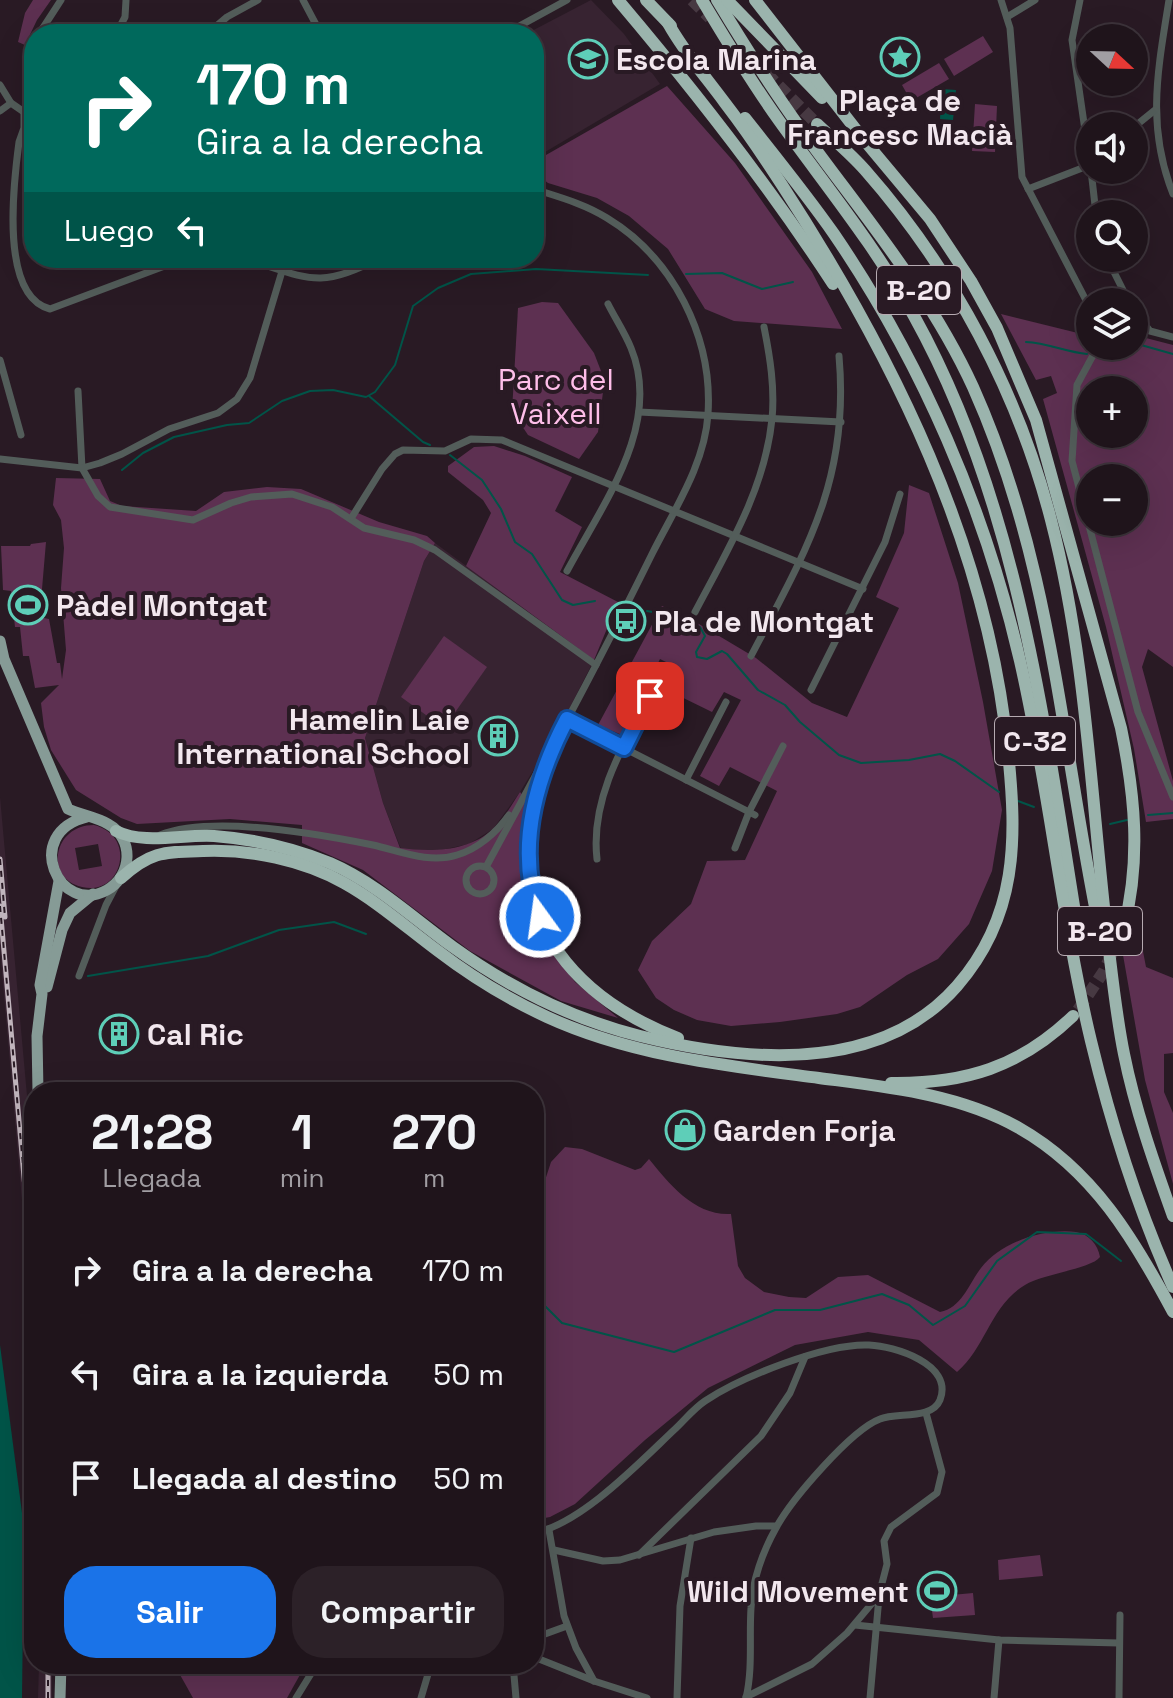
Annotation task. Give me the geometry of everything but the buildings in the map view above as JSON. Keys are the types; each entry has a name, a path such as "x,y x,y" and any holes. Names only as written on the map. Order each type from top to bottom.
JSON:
{"highway":[{"path":"618,0 786,212 890,374"},
{"name":"C-32","path":"646,0 668,23 835,235 905,350 961,471 989,548 1020,661 1091,1042 1121,1148 1173,1287"},
{"name":"B-20","path":"702,0 778,119 887,270 931,347 973,444 1005,542 1028,641 1105,1091"},
{"name":"B-20","path":"717,0 750,56 802,131 895,253 924,297 973,387 1006,466 1047,618 1092,890 1116,1010"},
{"path":"727,0 864,140"},
{"path":"755,0 930,219 971,281 1015,366 1046,454 1129,767 1136,859 1132,896 1124,927"},
{"path":"116,831 136,837 231,837 285,848 318,859 370,885 480,966 537,999 614,1029 703,1048 780,1055 823,1053 874,1043 905,1029 951,992 970,971 992,933 1003,903 1013,855 1013,809 1006,728 997,665 980,596 953,512 890,374 855,308 781,184 725,103 685,53 668,23"},
{"name":"C-32","path":"817,124 865,169 925,246 977,329 1033,460 1056,543 1078,665 1116,1010 1135,1102 1173,1216"},
{"path":"1046,454 1056,543"},
{"path":"550,751 536,798 528,845 531,886 545,929 574,973 598,996 638,1021 703,1048"},
{"path":"121,878 143,859 172,851 241,853 299,865 326,874 373,901 437,951 493,989 578,1029 616,1042 684,1058 856,1083 932,1096 973,1107 1038,1140 1076,1169 1107,1203 1135,1243 1173,1312"},
{"path":"856,1083 942,1082 991,1070 1028,1052 1073,1016"}],"main road":[{"path":"0,641 4,659 68,809 108,824 116,831 128,854 121,878 107,891 93,894 75,892 59,881 52,868 51,853 55,839 64,827 87,817"},
{"path":"56,784 64,827"},
{"path":"38,1082 40,985 59,881"},
{"path":"42,994 47,987 62,930 70,913 93,894"},
{"path":"60,1698 61,1674"}],"street":[{"path":"45,24 61,0"},
{"path":"121,24 126,0"},
{"path":"219,24 258,0"},
{"path":"523,24 567,0"},
{"path":"1001,0 1012,43 1020,171 1080,288"},
{"path":"1007,17 1035,0"},
{"path":"1080,0 1072,40 1082,112"},
{"path":"1169,0 1159,53 1155,110 1163,164 1173,194"},
{"path":"305,2 316,24"},
{"path":"0,85 11,103 24,108"},
{"path":"0,111 11,103"},
{"path":"1148,116 1155,110"},
{"path":"24,128 19,142 5,237 13,276 25,298 36,306 50,309 159,268"},
{"path":"1028,189 1076,172"},
{"path":"157,836 181,829 251,827 360,843 410,856 456,856 478,845 500,827 550,751 692,476 708,415 701,344 686,304 661,266 632,236 607,218 544,192"},
{"path":"276,268 304,277 324,279 349,274 360,268"},
{"path":"0,459 82,468 122,454 169,429 218,413 237,399 250,378 283,270"},
{"path":"567,571 613,486 631,446 639,412 640,387 632,349 608,304"},
{"path":"695,612 752,498 765,457 772,418 772,379 764,327"},
{"path":"1148,328 1173,337"},
{"path":"751,656 800,563 829,489 841,422 839,356"},
{"path":"0,360 21,435"},
{"path":"1090,360 1077,385 1072,461 1138,712 1173,797"},
{"path":"78,391 82,468 101,500 117,509 193,520 251,497 292,494 332,507 352,517 364,528 414,540 435,550 596,665"},
{"path":"639,412 841,422"},
{"path":"352,517 395,454 410,449 445,451 471,439 508,441 863,589"},
{"path":"811,690 885,542 900,494"},
{"path":"597,859 597,819 603,794 663,670"},
{"path":"686,780 726,702"},
{"path":"567,719 752,814"},
{"path":"735,848 783,746"},
{"path":"486,867 526,790"},
{"path":"476,867 486,867 494,876 494,885 484,894 476,894 467,884 467,876 476,867"},
{"path":"79,976 106,905 121,878"},
{"path":"106,905 107,891"},
{"path":"544,1531 559,1525 625,1476 704,1402 749,1379 816,1353 863,1345 890,1348 918,1358 936,1374 940,1384 942,1397 937,1407 926,1413 878,1419 858,1433 813,1478 776,1526 753,1584 751,1677 746,1698"},
{"path":"639,1555 761,1436 790,1393 805,1357"},
{"path":"870,1698 879,1595 887,1564 884,1541 891,1527 937,1493 942,1472 926,1413"},
{"path":"554,1550 603,1561 620,1560 691,1538 756,1526 776,1526"},
{"path":"549,1530 567,1626 594,1681"},
{"path":"677,1698 680,1606 691,1538"},
{"path":"746,1698 812,1664 855,1625 879,1595"},
{"path":"1119,1698 1120,1615"},
{"path":"855,1625 999,1640 1119,1643"},
{"path":"544,1634 567,1626"},
{"path":"994,1698 999,1640"},
{"path":"544,1661 619,1694 647,1698"},
{"path":"299,1696 311,1674"},
{"path":"421,1698 428,1674"},
{"path":"514,1674 516,1698"}],"shaded area":[{"name":"Escola Marina","path":"591,0 624,34 660,84 544,153 544,25"},
{"path":"942,89 956,90 953,120 940,119"},
{"path":"435,543 594,660 560,727 493,829 469,844 432,852 401,849 383,803 365,738 424,561"},
{"path":"0,797 26,1082 24,1224 0,949"},
{"path":"0,1345 24,1528 22,1698 0,1698"},
{"path":"39,1674 52,1674 52,1698 38,1698"}],"green space":[{"path":"33,0 51,0 35,24 24,24 24,45 18,42 25,13"},
{"path":"983,36 993,52 954,76 944,59"},
{"path":"939,63 949,79 911,101 902,85"},
{"path":"667,86 735,163 812,272 842,329 734,321 705,309 668,249 629,216 597,198 548,183 544,180 544,156"},
{"path":"975,104 997,106 995,152 972,151"},
{"name":"Parc del Vaixell","path":"542,302 558,303 594,353 601,371 603,392 598,432 579,459 528,435 512,411 518,308"},
{"path":"1001,314 1076,333 1076,360 1148,360 1148,339 1173,345 1173,667 1148,649 1142,667 1173,781 1173,819 1146,822 1134,749 1081,536 1148,536 1148,464 1076,464 1076,518 1043,399 1057,393 1051,376 1036,380"},
{"path":"494,446 572,477 555,511 582,527 560,572 618,602 594,660 466,566 491,513 483,500 448,472 448,466 474,447"},
{"path":"56,478 100,479 110,501 122,506 196,511 224,492 267,487 301,489 379,522 427,536 435,543 424,561 365,738 383,803 400,848 449,849 483,837 497,825 520,792 528,802 523,867 538,932 575,982 618,1018 561,1001 470,951 363,870 302,843 302,825 230,819 137,824 121,818 76,790 51,750 44,727 41,703 59,685 35,688 29,656 23,656 20,627 15,627 11,591 3,590 1,546 30,546 46,542 42,589 44,618 49,619 62,679 66,650 61,588 64,548 61,520 53,505"},
{"path":"909,485 929,493 958,583 1002,810 992,871 969,924 938,959 907,975 860,1007 837,1014 731,1026 697,1020 656,998 638,970 652,941 691,904 707,861 745,860 777,791 730,767 719,786 700,776 741,700 724,692 712,712 665,689 676,667 660,659 622,735 598,725 662,606 756,658 812,703 847,717 899,608 876,597 904,533"},
{"path":"444,636 487,667 444,728 401,697"},
{"path":"94,825 108,831 120,852 120,864 115,875 96,888 70,882 62,874 58,863 62,842 69,833","holes":["98,844 102,866 79,870 75,848"]},
{"path":"1133,934 1140,936 1146,967 1173,978 1173,1053 1164,1054 1164,1092 1173,1113 1173,1184 1145,1080 1123,955"},
{"path":"565,1147 582,1149 635,1170 649,1159 684,1197 706,1210 731,1214 738,1266 745,1278 764,1292 789,1297 806,1298 838,1277 868,1275 940,1312 954,1306 990,1259 1024,1239 1050,1232 1076,1232 1092,1241 1100,1257 1087,1265 1033,1281 1014,1293 957,1372 919,1340 868,1332 795,1345 708,1388 575,1504 544,1518 544,1183 551,1162"},
{"path":"1040,1555 1043,1576 999,1580 998,1560"},
{"path":"973,1593 975,1615 933,1618 930,1597"},
{"path":"180,1674 300,1674 287,1698 193,1698"}],"waterway":[{"path":"122,470 143,453 174,437 249,423 282,401 310,391 333,390 366,397 375,392 395,365 413,306 438,288 471,274 536,269 648,275"},
{"path":"686,274 722,273 762,289 793,282"},
{"path":"1026,342 1076,352"},
{"path":"1148,347 1173,354"},
{"path":"369,396 430,445"},
{"path":"450,455 482,480 501,509 515,542 532,554 562,600 573,605 595,601"},
{"path":"647,611 669,615 674,630 689,624 700,627 705,636 696,652 697,657 707,659 722,651 727,654 758,690 785,705 839,755 861,763 909,760 940,754 999,792"},
{"path":"1018,801 1034,807"},
{"path":"1148,815 1173,813"},
{"path":"1110,824 1127,820"},
{"path":"88,976 208,956 279,930 334,922 366,934"},
{"path":"544,1305 562,1323 674,1352 775,1310 820,1310 882,1294 909,1305 933,1325 965,1306 997,1261 1037,1232 1086,1234 1121,1261"}],"tunnel":[{"path":"692,0 710,18"},
{"path":"766,73 817,124"},
{"path":"1078,1010 1104,971 1124,927"}],"railway":[{"path":"0,859 5,917"},
{"path":"0,906 24,1177"},
{"path":"48,1674 48,1698"}],"place":[{"name":"Plaça de Francesc Macià","path":"900,57"},
{"name":"Escola Marina","path":"588,59"},
{"name":"Pàdel Montgat","path":"28,605"},
{"name":"Pla de Montgat","path":"626,621"},
{"name":"Hamelin Laie International School","path":"498,736"},
{"name":"Cal Ric","path":"119,1034"},
{"name":"Garden Forja","path":"685,1130"},
{"name":"Wild Movement","path":"937,1591"}],"route":[{"path":"540,917 531,886 528,833 550,751 567,719 624,748 650,696"}]}
